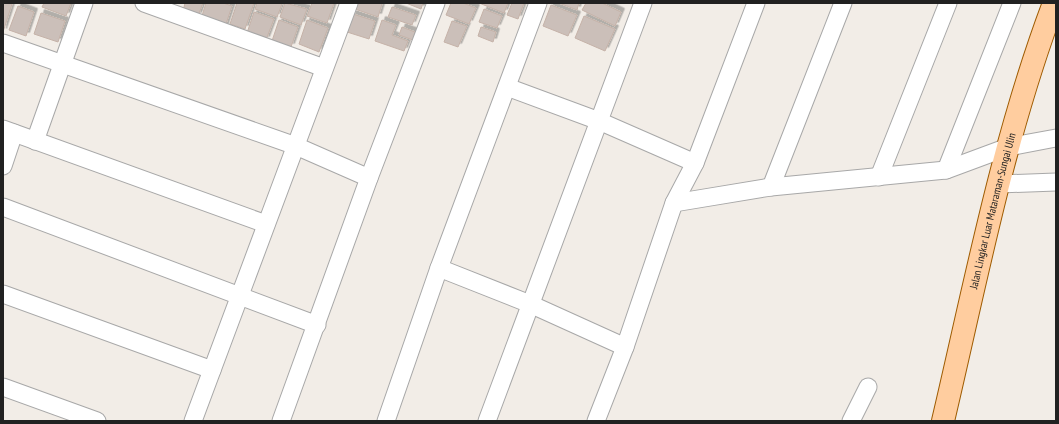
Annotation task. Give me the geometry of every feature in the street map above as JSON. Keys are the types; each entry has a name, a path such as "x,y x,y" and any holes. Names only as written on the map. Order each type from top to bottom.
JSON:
{"main road":[{"name":"Jalan Lingkar Luar Mataraman-Sungai Ulin","path":"943,421 1008,147 1042,36 1054,3"}],"street":[{"path":"35,141 84,3"},
{"path":"144,3 324,68"},
{"path":"193,421 349,3"},
{"path":"281,421 369,178 436,3"},
{"path":"386,421 439,268 538,3"},
{"path":"486,421 643,3"},
{"path":"596,421 625,347 674,203 695,163 756,3"},
{"path":"771,187 843,3"},
{"path":"878,178 948,3"},
{"path":"946,170 1012,3"},
{"path":"3,42 296,146 369,178"},
{"path":"507,87 599,121 695,163"},
{"path":"3,166 9,131 266,224"},
{"path":"674,203 771,187 878,178 946,170 1008,147 1056,138"},
{"path":"999,184 1056,182"},
{"path":"3,207 317,325"},
{"path":"439,268 530,304 625,347"},
{"path":"3,294 212,370"},
{"path":"3,387 97,421"},
{"path":"851,421 868,387"}],"building":[{"path":"3,3 12,4 3,32"},
{"path":"44,3 71,3 66,16 42,7"},
{"path":"185,3 203,3 198,16 183,11"},
{"path":"206,3 223,3 232,6 225,27 201,19"},
{"path":"237,3 254,3 245,29 230,24"},
{"path":"257,3 282,4 277,17 255,9"},
{"path":"285,3 307,9 301,25 280,17"},
{"path":"312,3 334,3 327,23 307,16"},
{"path":"357,3 382,4 378,17 355,9"},
{"path":"406,3 423,3 421,9"},
{"path":"451,3 463,3 476,8 469,24 446,15"},
{"path":"479,3 508,3 504,13"},
{"path":"512,3 524,3 518,19 507,15"},
{"path":"559,3 579,3 577,10"},
{"path":"586,3 602,3 621,12 615,26 582,10"},
{"path":"551,5 577,15 568,36 543,26"},
{"path":"18,6 34,12 26,36 9,30"},
{"path":"392,7 416,15 412,25 388,17"},
{"path":"484,9 502,16 497,28 479,22"},
{"path":"254,12 274,19 266,40 247,33"},
{"path":"41,13 65,21 58,42 34,34"},
{"path":"353,14 375,21 369,39 347,32"},
{"path":"584,16 615,29 605,51 575,38"},
{"path":"279,20 298,27 291,47 272,41"},
{"path":"307,20 328,28 319,52 299,44"},
{"path":"382,20 396,25 392,35 408,41 404,51 375,41"},
{"path":"452,21 467,26 458,47 444,42"},
{"path":"402,27 415,32 413,40 399,35"},
{"path":"481,27 496,32 493,42 478,36"}]}
